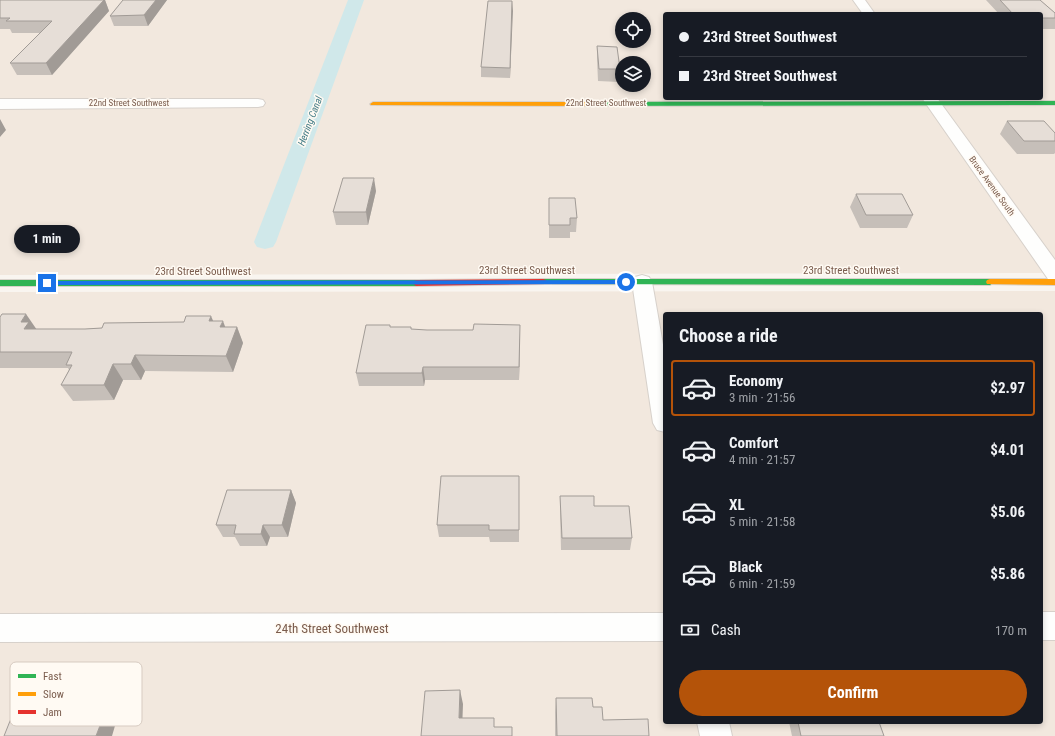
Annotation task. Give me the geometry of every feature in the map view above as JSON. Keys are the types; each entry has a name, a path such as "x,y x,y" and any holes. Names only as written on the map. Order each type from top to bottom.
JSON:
{"street":[{"path":"859,0 868,12"},
{"name":"22nd Street Southwest","path":"373,104 931,101 1055,103"},
{"name":"Bruce Avenue South","path":"931,101 1055,274"},
{"name":"22nd Street Southwest","path":"0,104 258,103"},
{"path":"642,282 663,411"},
{"name":"23rd Street Southwest","path":"0,283 1055,282"},
{"path":"1043,626 1055,626"},
{"name":"24th Street Southwest","path":"0,628 663,627"},
{"path":"714,724 716,736"}],"shaded area":[{"path":"0,0 1055,0 1055,273 0,275"},
{"path":"1055,291 1055,736 0,736 0,292"}],"building":[{"path":"0,0 104,0 46,63 10,63 52,21 6,21 10,18 0,18"},
{"path":"123,0 156,0 144,15 110,16"},
{"path":"1000,0 1040,0 1055,13 1055,18 1043,18 1043,12 1011,12"},
{"path":"488,1 512,1 510,68 481,67"},
{"path":"597,46 617,48 618,56 615,56 615,69 599,69"},
{"path":"1007,121 1044,121 1055,133 1055,141 1024,141"},
{"path":"343,178 374,178 366,212 333,212"},
{"path":"856,194 902,194 913,215 866,215"},
{"path":"549,198 575,198 577,218 570,218 570,225 549,225"},
{"path":"2,314 26,314 21,322 29,322 24,329 85,329 102,328 104,323 184,322 186,316 211,316 209,321 223,321 220,327 237,327 226,356 135,355 131,364 113,364 104,385 61,385 72,365 66,365 72,352 0,352 0,317"},
{"path":"474,324 520,325 519,367 423,367 422,373 356,373 366,325 390,325 390,327 411,327 411,329 427,330 473,330"},
{"path":"441,476 519,476 519,530 489,530 489,525 437,525"},
{"path":"227,490 291,490 282,525 263,525 261,534 234,534 236,525 216,525"},
{"path":"560,496 594,496 594,506 629,506 632,538 562,538"},
{"path":"460,690 459,718 494,718 494,727 512,727 512,736 421,736 425,691"},
{"path":"556,698 592,698 593,707 602,707 603,720 648,719 649,736 557,736"},
{"path":"10,721 10,726 100,726 96,736 4,736"},
{"path":"798,724 880,724 884,736 801,736"}],"waterway":[{"name":"Herring Canal","path":"265,242 356,0"}],"traffic: fast":[{"path":"587,104 1055,103"},
{"path":"543,282 990,282"},
{"path":"0,283 416,283"}],"traffic: slow":[{"path":"373,104 587,104"},
{"path":"990,282 1055,282"}],"traffic: jam":[{"path":"416,283 543,282"}],"route":[{"path":"47,283 626,282"}]}
